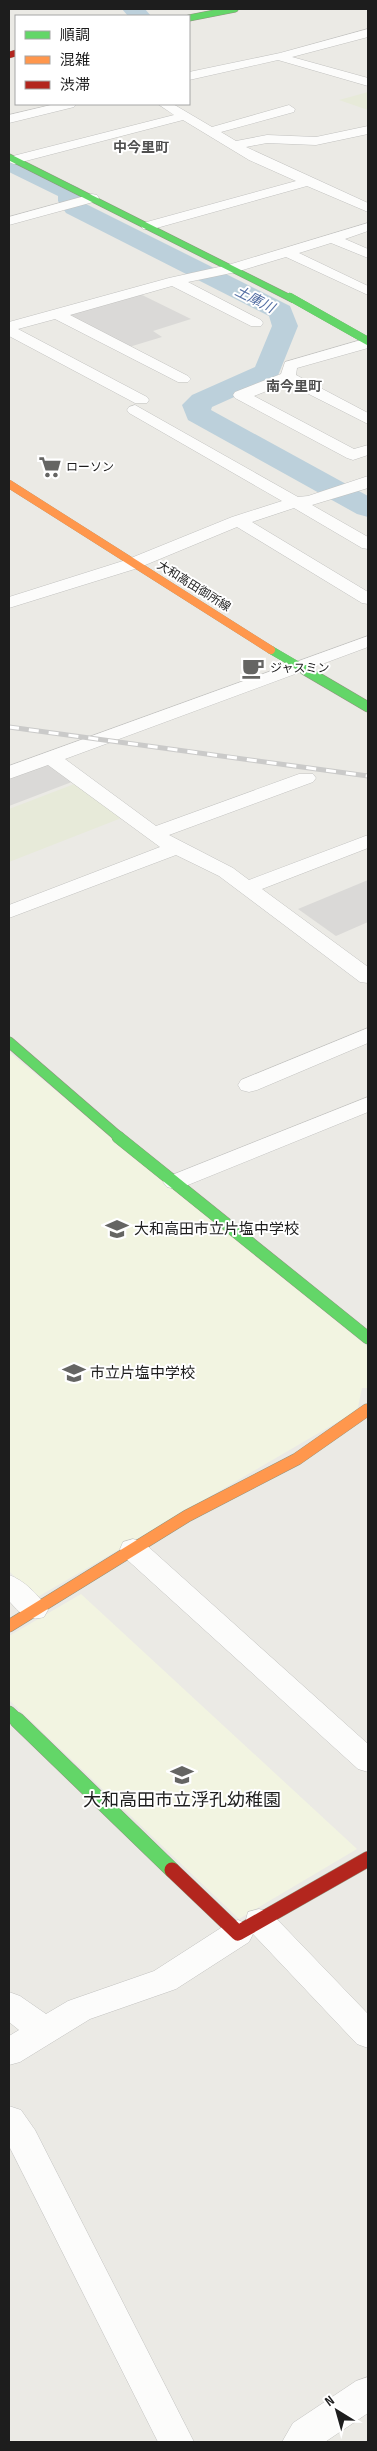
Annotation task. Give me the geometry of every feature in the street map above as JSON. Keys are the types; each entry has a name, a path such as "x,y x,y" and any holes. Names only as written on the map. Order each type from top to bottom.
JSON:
{"main road":[{"path":"190,18 234,9"},
{"path":"11,158 303,304 368,341"},
{"name":"大和高田御所線","path":"9,484 132,564 298,667 368,707"},
{"path":"9,1042 175,1182 368,1338"},
{"path":"9,1626 187,1516 297,1458 368,1410"},
{"path":"9,1712 248,1927 368,1859"}],"street":[{"path":"190,76 368,33"},
{"path":"278,56 368,82"},
{"path":"9,119 66,105"},
{"path":"166,105 254,157 368,208"},
{"path":"210,131 289,110"},
{"path":"11,158 185,116"},
{"path":"233,144 267,139 304,142 368,130"},
{"path":"344,136 360,144"},
{"path":"148,226 309,181"},
{"path":"9,221 92,198"},
{"path":"13,326 174,281 231,268 368,227"},
{"path":"332,238 368,254"},
{"path":"287,252 368,291"},
{"path":"174,281 256,324"},
{"path":"55,314 183,379"},
{"path":"9,315 13,326 138,405 368,544"},
{"path":"288,377 290,365 368,341"},
{"path":"368,419 288,377 242,395 353,455 368,450"},
{"path":"9,603 132,564 238,521 296,502 309,501 368,481"},
{"path":"238,521 368,599"},
{"path":"9,773 368,641"},
{"path":"51,758 154,834 176,848 226,872 368,977"},
{"path":"154,834 306,778"},
{"path":"246,888 368,841"},
{"path":"9,912 176,848"},
{"path":"249,1085 368,1034"},
{"path":"175,1182 366,1108"},
{"path":"133,1549 368,1760"},
{"path":"9,1585 34,1610"},
{"path":"9,2052 79,2010 165,1980 248,1927 368,2035"},
{"path":"9,2005 44,2030"},
{"path":"9,2120 24,2140 176,2442"},
{"path":"300,2442 306,2435 368,2393"}],"shaded area":[{"path":"368,92 368,110 339,100"},
{"path":"138,293 191,319 153,331 162,337 129,347 65,313"},
{"path":"51,761 77,780 9,806 9,777"},
{"path":"77,783 124,817 9,862 9,809"},
{"path":"368,880 368,922 336,936 298,909"},
{"name":"大和高田市立片塩中学校","path":"9,1052 368,1347 368,1388 362,1388 358,1407 353,1413 36,1598 9,1571"},
{"name":"大和高田市立浮孔幼稚園","path":"81,1594 357,1849 239,1919 9,1700 9,1636"}],"waterway":[{"name":"土庫川","path":"133,9 139,15"},
{"name":"土庫川","path":"9,163 70,193 70,201 75,208 281,312 285,326 267,372 202,401 196,405 198,414 368,508"}],"railway":[{"path":"9,727 368,776"}],"traffic: fast":[{"path":"190,18 235,9"},
{"path":"9,157 303,304 368,341"},
{"path":"271,650 368,707"},
{"path":"9,1042 122,1140 368,1338"},
{"path":"9,1712 172,1870"}],"traffic: slow":[{"path":"9,484 271,650"},
{"path":"9,1626 187,1516 297,1459 367,1410"}],"traffic: jam":[{"path":"9,55 15,53"},
{"path":"172,1870 238,1933 368,1859"}],"place":[{"name":"ローソン","path":"50,467"},
{"name":"ジャスミン","path":"253,668"},
{"name":"大和高田市立片塩中学校","path":"117,1229"},
{"name":"市立片塩中学校","path":"74,1373"},
{"name":"大和高田市立浮孔幼稚園","path":"182,1775"}],"district":[{"name":"中今里町","path":"141,147"},
{"name":"南今里町","path":"294,386"}]}
